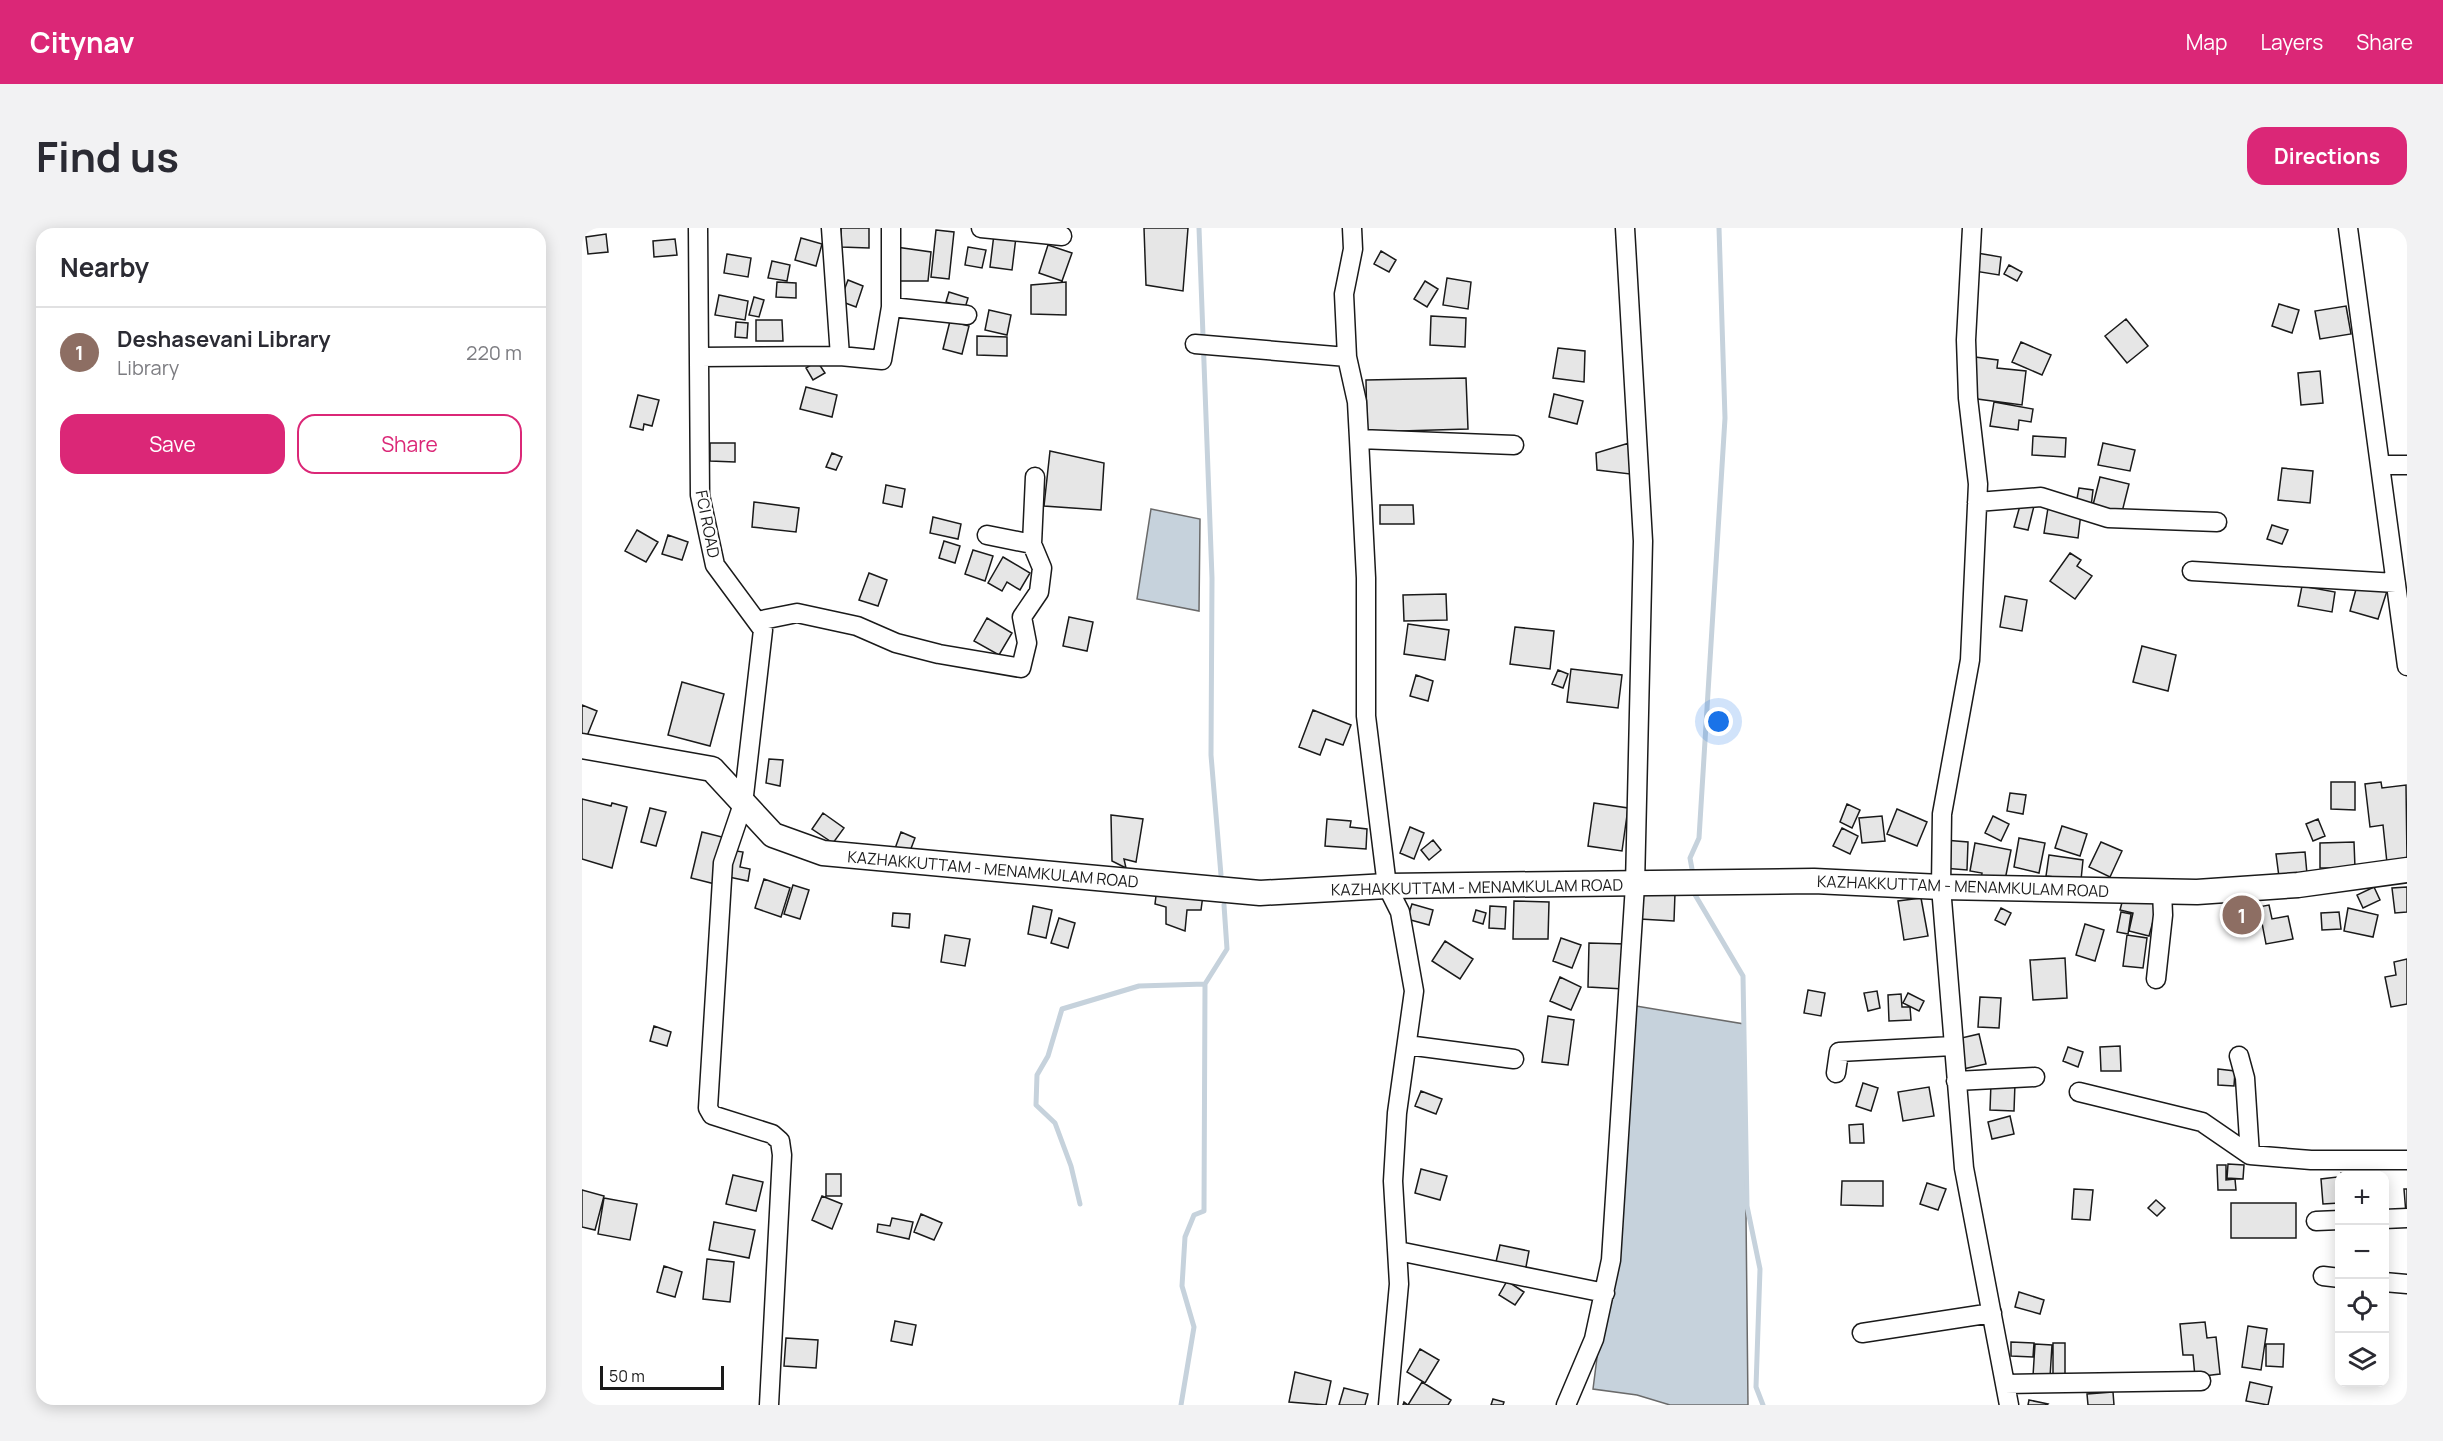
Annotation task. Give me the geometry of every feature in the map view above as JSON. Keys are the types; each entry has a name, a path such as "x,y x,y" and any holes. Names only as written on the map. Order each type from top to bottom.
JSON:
{"main road":[{"name":"KAZHAKKUTTAM - MENAMKULAM ROAD","path":"582,746 712,769 773,835 823,853 1260,893 1387,886 1635,885 1815,881 1941,887 2197,892 2298,885 2407,870"}],"street":[{"name":"FCI ROAD","path":"698,228 700,495 715,565 763,630 743,804 723,863 708,1108 712,1114 772,1134 780,1141 782,1155 769,1405"},
{"path":"831,228 840,356"},
{"path":"699,357 840,356 882,360 891,307 891,228"},
{"path":"981,228 1062,236"},
{"path":"1352,228 1353,249 1344,294 1347,357 1357,402 1359,439 1366,578 1366,716 1387,886 1400,912 1414,992 1397,1113 1393,1181 1400,1284 1388,1405"},
{"path":"1566,1405 1589,1356 1611,1260 1635,885 1643,541 1625,228"},
{"path":"1972,228 1966,340 1968,398 1978,484 1970,660 1942,814 1941,887 1964,1168 2009,1405"},
{"path":"2348,228 2407,666"},
{"path":"891,307 967,315"},
{"path":"1195,344 1347,357"},
{"path":"1359,439 1514,445"},
{"path":"2381,465 2407,465"},
{"path":"757,621 797,613 857,626 896,643 939,654 1021,668 1027,643 1022,617 1039,592 1042,568 1032,544 1035,477"},
{"path":"1977,502 2041,496 2108,518 2217,522"},
{"path":"987,535 1032,544"},
{"path":"2192,571 2396,583"},
{"path":"2156,979 2163,915 2162,891"},
{"path":"1407,1045 1514,1059"},
{"path":"1836,1073 1839,1052 1953,1046"},
{"path":"2239,1056 2245,1078 2250,1155"},
{"path":"1956,1081 2035,1077"},
{"path":"2079,1092 2202,1122 2250,1155 2311,1160 2407,1160"},
{"path":"2389,1219 2407,1218"},
{"path":"2316,1221 2335,1220"},
{"path":"1398,1251 1605,1293"},
{"path":"2389,1282 2407,1284"},
{"path":"1862,1333 1992,1313"},
{"path":"2005,1384 2201,1382"}],"shaded area":[{"path":"1151,509 1200,519 1199,611 1137,599"},
{"path":"1630,1005 1744,1024 1748,1405 1670,1405 1637,1395 1593,1389"}],"building":[{"path":"841,228 869,228 869,248 841,247"},
{"path":"1144,228 1188,228 1183,291 1146,285"},
{"path":"936,230 954,232 949,279 931,277"},
{"path":"606,234 608,252 588,254 586,237"},
{"path":"994,234 1016,237 1012,270 990,267"},
{"path":"801,238 822,244 816,266 795,260"},
{"path":"675,239 677,255 654,257 653,241"},
{"path":"1048,245 1072,253 1062,281 1039,273"},
{"path":"896,247 931,252 928,281 894,281"},
{"path":"968,247 986,250 982,268 965,265"},
{"path":"1381,251 1396,260 1389,272 1374,264"},
{"path":"1977,253 2001,257 1999,275 1974,271"},
{"path":"727,254 751,258 748,277 724,273"},
{"path":"772,261 790,265 787,281 768,278"},
{"path":"2009,265 2022,272 2017,281 2004,274"},
{"path":"1447,278 1471,282 1468,309 1443,305"},
{"path":"848,280 863,286 856,307 840,301"},
{"path":"1425,281 1438,289 1427,307 1414,299"},
{"path":"777,282 796,283 796,298 776,297"},
{"path":"1066,282 1066,315 1031,314 1031,285"},
{"path":"949,292 968,298 965,308 946,302"},
{"path":"719,295 748,301 745,320 715,315"},
{"path":"754,297 764,300 759,317 749,315"},
{"path":"2279,304 2299,310 2292,333 2272,326"},
{"path":"2346,306 2351,334 2320,339 2315,311"},
{"path":"989,310 1011,315 1007,335 985,330"},
{"path":"1431,316 1466,318 1465,347 1430,345"},
{"path":"2126,319 2148,346 2127,363 2105,336"},
{"path":"756,320 782,320 783,341 756,341"},
{"path":"950,321 969,326 962,354 943,349"},
{"path":"736,322 748,323 747,338 735,337"},
{"path":"977,336 1007,337 1007,356 977,355"},
{"path":"2021,342 2051,355 2042,375 2012,362"},
{"path":"1558,348 1585,351 1584,382 1553,378"},
{"path":"1975,357 1998,360 1997,368 2026,371 2022,405 1970,398"},
{"path":"817,361 825,373 813,380 806,368"},
{"path":"2320,371 2323,403 2301,405 2298,373"},
{"path":"1466,378 1468,429 1367,432 1366,380"},
{"path":"806,387 837,395 832,417 800,409"},
{"path":"1554,394 1583,401 1577,424 1549,417"},
{"path":"638,395 659,400 652,426 644,424 643,430 630,427"},
{"path":"1994,402 2033,409 2031,422 2019,420 2018,430 1990,426"},
{"path":"2033,436 2066,438 2065,457 2032,455"},
{"path":"710,443 735,443 735,462 710,461"},
{"path":"1629,443 1630,474 1597,470 1596,453"},
{"path":"2103,443 2135,450 2130,471 2098,465"},
{"path":"1050,451 1104,463 1101,510 1044,506"},
{"path":"832,453 842,457 836,470 826,467"},
{"path":"2282,468 2313,471 2310,503 2278,500"},
{"path":"2100,477 2129,484 2122,512 2093,505"},
{"path":"886,485 905,489 902,507 883,503"},
{"path":"2079,488 2093,490 2091,507 2076,504"},
{"path":"754,502 799,508 796,532 752,527"},
{"path":"2021,502 2034,506 2028,530 2014,527"},
{"path":"1380,505 1413,505 1414,524 1380,524"},
{"path":"2048,508 2081,513 2078,538 2044,533"},
{"path":"933,517 961,524 958,539 930,533"},
{"path":"2272,525 2288,530 2282,544 2267,539"},
{"path":"637,530 658,542 646,562 625,551"},
{"path":"668,535 688,542 682,560 662,554"},
{"path":"944,541 960,546 955,563 939,558"},
{"path":"973,550 993,556 985,581 965,574"},
{"path":"2070,553 2081,560 2077,566 2092,576 2075,599 2050,581"},
{"path":"1003,557 1030,573 1020,590 1007,582 1002,591 988,583"},
{"path":"869,573 887,580 878,606 859,600"},
{"path":"2358,582 2387,591 2378,619 2350,611"},
{"path":"2302,586 2335,592 2332,612 2298,606"},
{"path":"1446,594 1447,620 1404,621 1403,595"},
{"path":"2005,596 2027,600 2022,631 2000,627"},
{"path":"1069,617 1093,622 1087,651 1063,646"},
{"path":"987,618 1012,633 999,655 974,641"},
{"path":"1408,624 1449,630 1445,660 1404,654"},
{"path":"1515,627 1554,631 1550,669 1510,664"},
{"path":"2142,646 2176,655 2168,691 2133,682"},
{"path":"1571,669 1622,675 1618,708 1567,702"},
{"path":"1558,670 1568,674 1563,688 1552,684"},
{"path":"1416,675 1433,681 1428,701 1410,696"},
{"path":"682,682 724,694 710,746 668,735"},
{"path":"582,705 597,711 585,741 582,740"},
{"path":"1313,710 1351,725 1343,745 1326,739 1320,755 1299,747"},
{"path":"769,759 783,760 780,786 766,783"},
{"path":"2331,782 2355,782 2355,810 2331,809"},
{"path":"2381,782 2382,788 2406,785 2407,861 2387,863 2383,825 2370,827 2365,784"},
{"path":"2010,793 2026,795 2023,814 2007,811"},
{"path":"582,799 611,806 612,803 627,807 612,868 582,859"},
{"path":"1594,803 1628,808 1622,851 1588,846"},
{"path":"1847,804 1860,810 1852,828 1840,822"},
{"path":"650,808 666,812 656,846 641,842"},
{"path":"1897,809 1927,822 1917,846 1887,834"},
{"path":"823,813 844,828 833,843 812,829"},
{"path":"1111,815 1143,819 1136,862 1124,859 1126,868 1112,861"},
{"path":"1882,816 1885,841 1862,843 1859,818"},
{"path":"1993,816 2009,824 2001,841 1985,833"},
{"path":"1327,819 1351,821 1350,827 1367,829 1366,849 1325,846"},
{"path":"2318,819 2325,836 2313,841 2306,824"},
{"path":"2062,826 2087,834 2080,856 2055,848"},
{"path":"1410,827 1424,833 1414,859 1400,853"},
{"path":"1842,828 1858,836 1850,854 1833,846"},
{"path":"702,832 726,838 715,884 691,878"},
{"path":"901,832 915,838 907,859 893,854"},
{"path":"2019,838 2045,843 2039,873 2014,867"},
{"path":"1433,840 1441,850 1429,860 1421,850"},
{"path":"1944,840 1968,842 1967,870 1943,868"},
{"path":"2101,842 2122,851 2110,877 2089,867"},
{"path":"2354,842 2355,868 2320,868 2320,843"},
{"path":"1975,843 2011,850 2004,885 1981,880 1982,873 1970,871"},
{"path":"730,850 743,852 740,867 750,869 748,881 724,876"},
{"path":"2305,852 2307,874 2279,877 2276,854"},
{"path":"2049,855 2083,860 2081,880 2046,876"},
{"path":"764,879 790,888 781,917 755,908"},
{"path":"793,885 809,890 800,919 784,914"},
{"path":"2374,887 2380,900 2363,908 2357,895"},
{"path":"2407,887 2407,912 2395,913 2392,888"},
{"path":"1157,888 1203,895 1201,910 1187,910 1185,931 1166,924 1166,907 1155,904"},
{"path":"1641,892 1675,893 1674,921 1640,919"},
{"path":"2124,895 2158,903 2149,936 2129,931 2133,913 2120,910"},
{"path":"1921,898 1928,936 1904,940 1898,901"},
{"path":"1514,901 1549,902 1548,939 1513,939"},
{"path":"1412,904 1433,910 1429,925 1407,919"},
{"path":"2269,905 2272,919 2288,916 2293,939 2266,944 2262,923 2250,925 2247,909"},
{"path":"1033,906 1052,910 1046,938 1028,934"},
{"path":"1490,906 1506,907 1505,929 1489,928"},
{"path":"2001,908 2011,913 2005,925 1995,920"},
{"path":"2348,908 2378,915 2373,937 2344,931"},
{"path":"1476,910 1486,913 1483,924 1473,921"},
{"path":"2121,912 2131,914 2128,934 2117,932"},
{"path":"2339,912 2341,929 2322,930 2321,913"},
{"path":"893,913 910,914 909,928 892,926"},
{"path":"1059,918 1075,923 1068,948 1051,943"},
{"path":"2085,924 2104,930 2095,961 2076,955"},
{"path":"945,935 970,939 965,966 941,962"},
{"path":"2127,935 2147,938 2143,968 2123,966"},
{"path":"1561,938 1581,945 1572,968 1553,961"},
{"path":"1445,941 1473,959 1460,979 1432,961"},
{"path":"1589,943 1626,944 1624,989 1588,987"},
{"path":"2065,958 2067,998 2033,1000 2030,960"},
{"path":"2407,959 2407,1004 2391,1007 2385,977 2396,975 2394,962"},
{"path":"1560,977 1581,987 1571,1010 1550,1001"},
{"path":"1808,990 1825,993 1821,1016 1804,1013"},
{"path":"1877,991 1880,1008 1868,1011 1864,993"},
{"path":"1908,993 1924,1001 1919,1011 1903,1003"},
{"path":"1901,994 1902,1007 1910,1007 1911,1020 1889,1021 1888,995"},
{"path":"1980,997 2001,998 1999,1028 1978,1027"},
{"path":"1548,1016 1574,1020 1568,1065 1542,1062"},
{"path":"654,1026 671,1032 667,1046 650,1041"},
{"path":"1979,1034 1986,1064 1963,1069 1957,1039"},
{"path":"2120,1046 2121,1071 2101,1071 2100,1047"},
{"path":"2068,1047 2083,1052 2078,1067 2063,1061"},
{"path":"2218,1069 2235,1071 2234,1086 2218,1085"},
{"path":"1863,1083 1878,1088 1871,1111 1856,1106"},
{"path":"1991,1083 2015,1083 2014,1111 1990,1110"},
{"path":"1929,1087 1934,1116 1903,1121 1898,1092"},
{"path":"1421,1091 1442,1099 1436,1114 1415,1106"},
{"path":"2010,1116 2014,1134 1992,1139 1988,1122"},
{"path":"1863,1124 1864,1143 1850,1143 1849,1125"},
{"path":"2228,1164 2244,1165 2243,1179 2227,1178"},
{"path":"2217,1165 2226,1165 2226,1180 2235,1179 2236,1190 2218,1190"},
{"path":"1421,1169 1447,1176 1440,1200 1415,1193"},
{"path":"826,1174 841,1174 841,1196 826,1196"},
{"path":"733,1175 763,1182 756,1211 726,1204"},
{"path":"2335,1177 2335,1203 2323,1204 2321,1179"},
{"path":"1842,1181 1883,1181 1883,1206 1841,1205"},
{"path":"1927,1183 1946,1189 1938,1210 1920,1204"},
{"path":"2074,1189 2093,1190 2090,1220 2072,1219"},
{"path":"2404,1189 2407,1189 2407,1214 2406,1214"},
{"path":"582,1190 604,1196 595,1230 582,1227"},
{"path":"822,1196 842,1204 832,1229 812,1220"},
{"path":"604,1198 637,1204 630,1240 598,1234"},
{"path":"2156,1200 2165,1208 2157,1216 2148,1208"},
{"path":"2231,1203 2296,1203 2296,1238 2231,1238"},
{"path":"921,1214 942,1223 934,1240 914,1232"},
{"path":"892,1218 913,1222 909,1239 877,1232 878,1224 890,1226"},
{"path":"714,1222 755,1230 749,1258 709,1250"},
{"path":"1500,1245 1529,1251 1525,1272 1495,1266"},
{"path":"707,1259 734,1262 730,1302 703,1299"},
{"path":"664,1266 682,1272 675,1297 657,1292"},
{"path":"1507,1281 1524,1292 1515,1305 1499,1295"},
{"path":"2019,1292 2044,1300 2040,1314 2015,1307"},
{"path":"895,1321 916,1325 912,1345 891,1341"},
{"path":"2205,1322 2207,1338 2216,1337 2220,1374 2195,1377 2193,1355 2183,1355 2180,1324"},
{"path":"2248,1326 2267,1329 2261,1370 2242,1367"},
{"path":"786,1338 818,1340 816,1368 784,1366"},
{"path":"2011,1342 2034,1343 2033,1357 2011,1356"},
{"path":"2053,1343 2065,1343 2065,1377 2053,1377"},
{"path":"2035,1344 2052,1345 2050,1377 2033,1376"},
{"path":"2266,1344 2284,1344 2283,1367 2266,1366"},
{"path":"1420,1349 1439,1360 1425,1383 1407,1372"},
{"path":"1295,1372 1331,1381 1326,1405 1289,1402"},
{"path":"1422,1382 1451,1400 1448,1405 1408,1405"},
{"path":"2250,1382 2272,1387 2268,1405 2246,1401"},
{"path":"1344,1388 1368,1394 1365,1405 1339,1405"},
{"path":"2113,1392 2114,1405 2088,1405 2087,1394"},
{"path":"1493,1399 1504,1402 1503,1405 1491,1405"},
{"path":"2029,1400 2048,1404 2028,1405"}],"waterway":[{"path":"1199,228 1212,578 1211,755 1221,875"},
{"path":"1692,869 1690,858 1699,838 1725,418 1719,228"},
{"path":"1694,893 1743,976 1747,1206 1760,1269 1756,1387 1763,1405"},
{"path":"1205,984 1227,949 1224,905"},
{"path":"1080,1204 1071,1166 1055,1123 1036,1105 1037,1075 1048,1056 1062,1009 1139,986 1205,984 1204,1211 1194,1215 1185,1237 1182,1286 1194,1327 1181,1405"}],"place":[{"name":"Deshasevani Library","path":"2242,915"}]}
